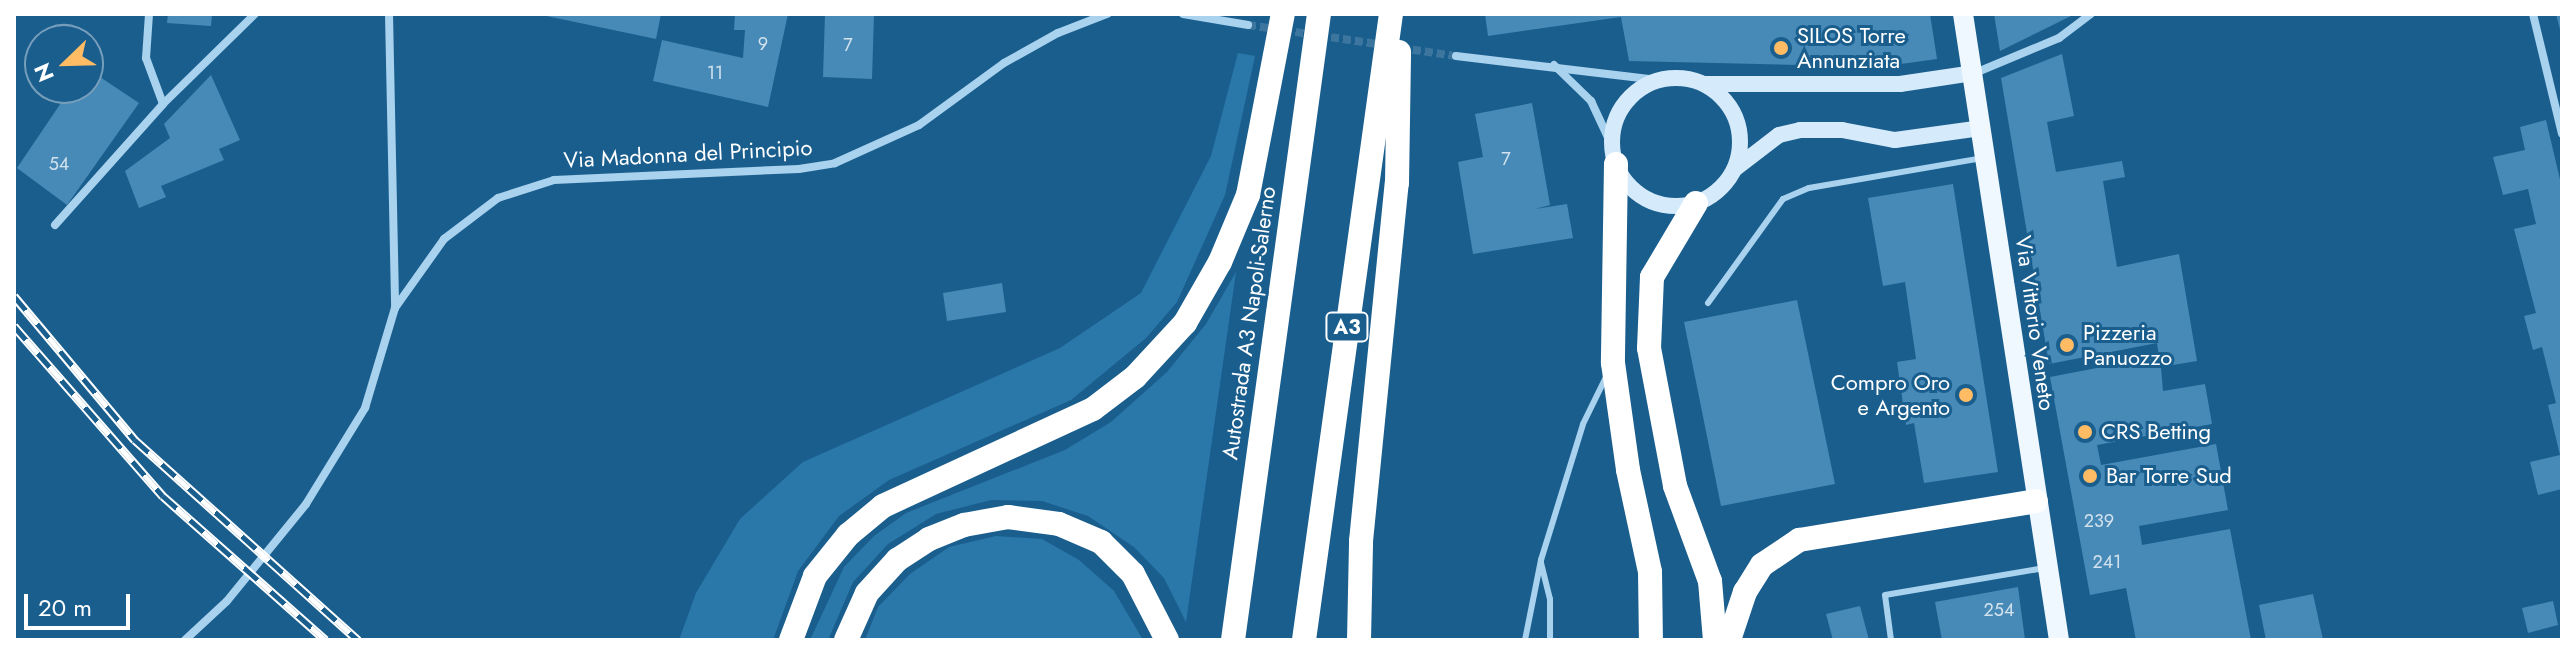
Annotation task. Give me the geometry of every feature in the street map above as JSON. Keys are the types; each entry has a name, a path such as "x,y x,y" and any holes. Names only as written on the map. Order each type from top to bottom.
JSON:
{"highway":[{"path":"791,640 815,576 848,535 883,506 1093,409 1135,377 1185,323 1220,262 1248,195 1283,14"},
{"name":"Autostrada A3 Napoli-Salerno","path":"1233,640 1319,14"},
{"name":"A3","path":"1304,640 1391,14"},
{"path":"1359,640 1361,541 1397,183 1399,14"},
{"path":"1614,155 1613,363 1650,572 1651,640"},
{"path":"1696,203 1652,277 1649,348 1671,473 1710,581 1715,640"},
{"path":"1729,640 1745,592 1762,565 1799,540 2036,501"},
{"path":"846,640 867,593 897,560 929,539 964,525 1008,517 1059,524 1101,542 1133,574 1167,640"}],"main road":[{"name":"Via Vittorio Veneto","path":"1963,14 2059,640"},
{"path":"1974,73 1900,84 1705,84 1658,80 1629,98 1613,129 1614,155 1638,194 1656,203 1696,203 1718,190 1734,169 1779,135 1800,130 1842,130 1895,140 1982,128"},
{"path":"1705,84 1719,94 1737,121 1739,154 1734,169"}],"street":[{"path":"149,14 146,58 163,104"},
{"path":"55,225 163,104 255,14"},
{"path":"389,14 395,308"},
{"name":"Via Madonna del Principio","path":"185,640 227,601 306,504 365,408 395,308 444,239 498,198 554,180 799,169 835,163 919,125 1004,63 1058,33 1107,14"},
{"path":"1183,14 1248,25"},
{"path":"1974,73 2059,38 2091,14"},
{"path":"2533,14 2562,134"},
{"path":"1456,56 1554,65 1658,80"},
{"path":"1554,65 1591,101 1614,155"}],"lane":[{"path":"1708,303 1783,199 1809,188 1986,158"},
{"path":"1525,640 1541,560 1583,424 1613,363"},
{"path":"1541,560 1550,599 1550,640"},
{"path":"1891,640 1885,595 2047,568"}],"shaded area":[{"path":"1238,53 1255,56 1225,195 1177,302 1146,338 1071,400 889,480 839,516 798,571 773,640 679,640 696,593 740,519 803,462 1060,348 1141,293 1211,156"},
{"path":"1236,272 1186,622 1164,578 1134,547 1088,516 1042,501 991,500 936,514 888,544 853,582 828,640 810,640 844,567 874,536 906,513 1065,450 1111,422 1167,372 1206,324"},
{"path":"996,536 1042,539 1079,560 1114,591 1143,640 865,640 878,607 910,574 949,547"}],"building":[{"path":"168,14 212,14 211,26 167,23"},
{"path":"537,14 661,14 656,39"},
{"path":"735,14 788,14 768,107 653,81 662,40 743,58 745,30 734,30"},
{"path":"825,14 874,14 872,79 823,77"},
{"name":"SILOS Torre Annunziata","path":"1485,14 1930,14 1937,59 1879,67 1629,61 1621,17 1488,36"},
{"path":"1994,14 2075,14 2000,51"},
{"path":"2556,14 2562,14 2562,33 2561,33"},
{"path":"2062,54 2074,116 2047,122 2056,172 2122,161 2125,177 2103,181 2117,267 2179,254 2197,361 2161,367 2163,391 2205,384 2212,424 2097,445 2101,465 2216,444 2228,510 2139,526 2142,545 2230,529 2251,640 2136,640 2126,588 2090,595 2050,377 2159,356 2157,343 2049,364 2001,78"},
{"path":"211,75 240,140 219,149 224,160 161,186 166,197 139,208 125,171 170,138 164,124"},
{"path":"104,80 139,103 67,205 17,168 60,104 104,104"},
{"path":"1532,103 1550,205 1535,209 1567,204 1573,238 1473,254 1458,162 1483,157 1475,114"},
{"path":"2546,120 2562,188 2562,489 2538,495 2530,462 2560,455 2548,405 2556,403 2542,347 2533,350 2524,316 2536,313 2514,229 2536,224 2528,189 2503,195 2493,157 2525,150 2520,127"},
{"path":"1953,184 1998,472 1924,483 1914,423 1906,425 1897,362 1916,359 1905,282 1883,286 1868,198"},
{"path":"1002,283 1006,312 947,321 943,293"},
{"path":"1797,300 1835,484 1721,506 1684,322"},
{"path":"2018,587 2025,640 1942,640 1935,602"},
{"path":"2313,594 2323,640 2266,640 2259,605"},
{"path":"2553,601 2558,625 2528,633 2522,608"},
{"path":"1860,606 1869,640 1833,640 1826,614"}],"tunnel":[{"path":"1248,25 1384,45"},
{"path":"1401,48 1456,56"}],"railway":[{"path":"14,296 135,440 358,640"},
{"path":"14,326 163,496 326,640"}],"place":[{"name":"SILOS Torre Annunziata","path":"1781,48"},
{"name":"Pizzeria Panuozzo","path":"2067,345"},
{"name":"Compro Oro e Argento","path":"1966,395"},
{"name":"CRS Betting","path":"2085,432"},
{"name":"Bar Torre Sud","path":"2090,476"}]}
